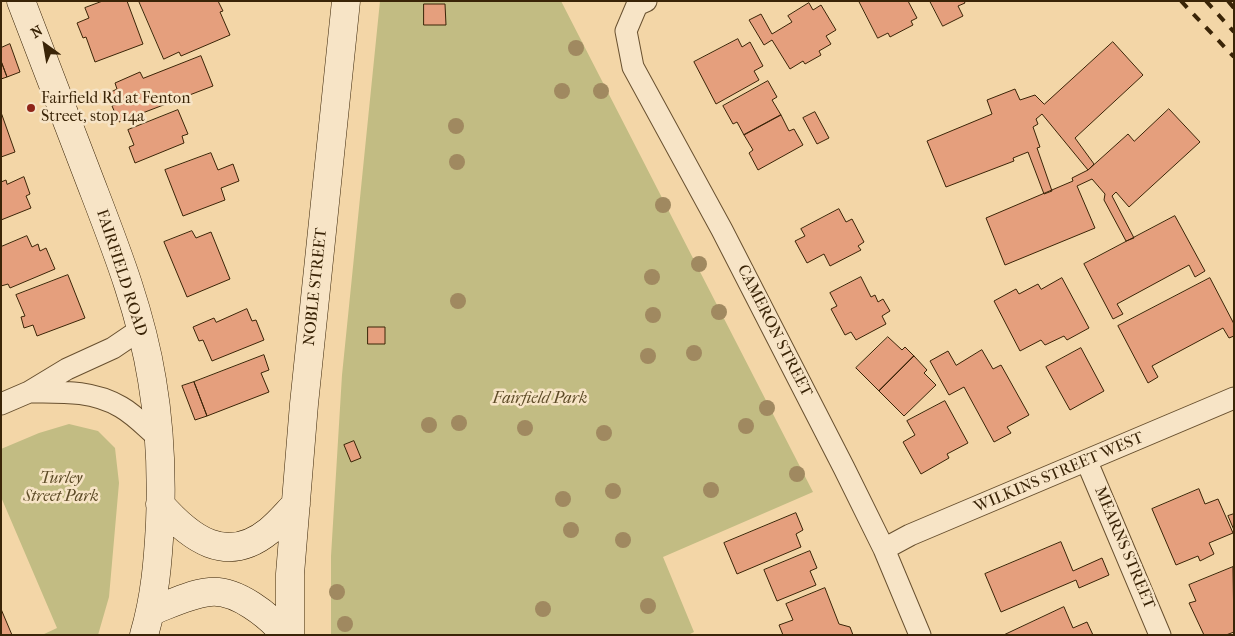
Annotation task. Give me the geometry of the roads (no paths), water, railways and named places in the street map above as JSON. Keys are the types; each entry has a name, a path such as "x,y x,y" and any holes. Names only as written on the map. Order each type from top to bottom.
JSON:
{"main road":[{"name":"FAIRFIELD ROAD","path":"21,1 117,250 142,329 152,378 160,439 158,557 148,623"},
{"name":"NOBLE STREET","path":"290,635 290,574 304,404 346,1"},
{"path":"160,504 176,522 196,538 210,545 228,546 248,543 268,532 296,504"},
{"path":"148,623 192,596 212,591 234,596 256,608 274,620 285,635"}],"street":[{"name":"CAMERON STREET","path":"646,1 637,5 626,31 633,67 722,230 884,549 920,635"},
{"path":"1,404 29,392 67,369 113,348 142,329"},
{"path":"29,392 76,392 99,398 121,407 160,439"},
{"name":"WILKINS STREET WEST","path":"884,549 910,535 1087,462 1234,398"},
{"name":"MEARNS STREET","path":"1087,462 1160,635"}],"railway":[{"path":"1181,1 1234,57"},
{"path":"1206,1 1234,32"},
{"path":"1228,1 1234,8"}],"place":[{"name":"Fairfield Rd at Fenton Street, stop 14a","path":"31,108"}],"park label":[{"name":"Fairfield Park","path":"540,399"},
{"name":"Turley Street Park","path":"61,488"}]}
